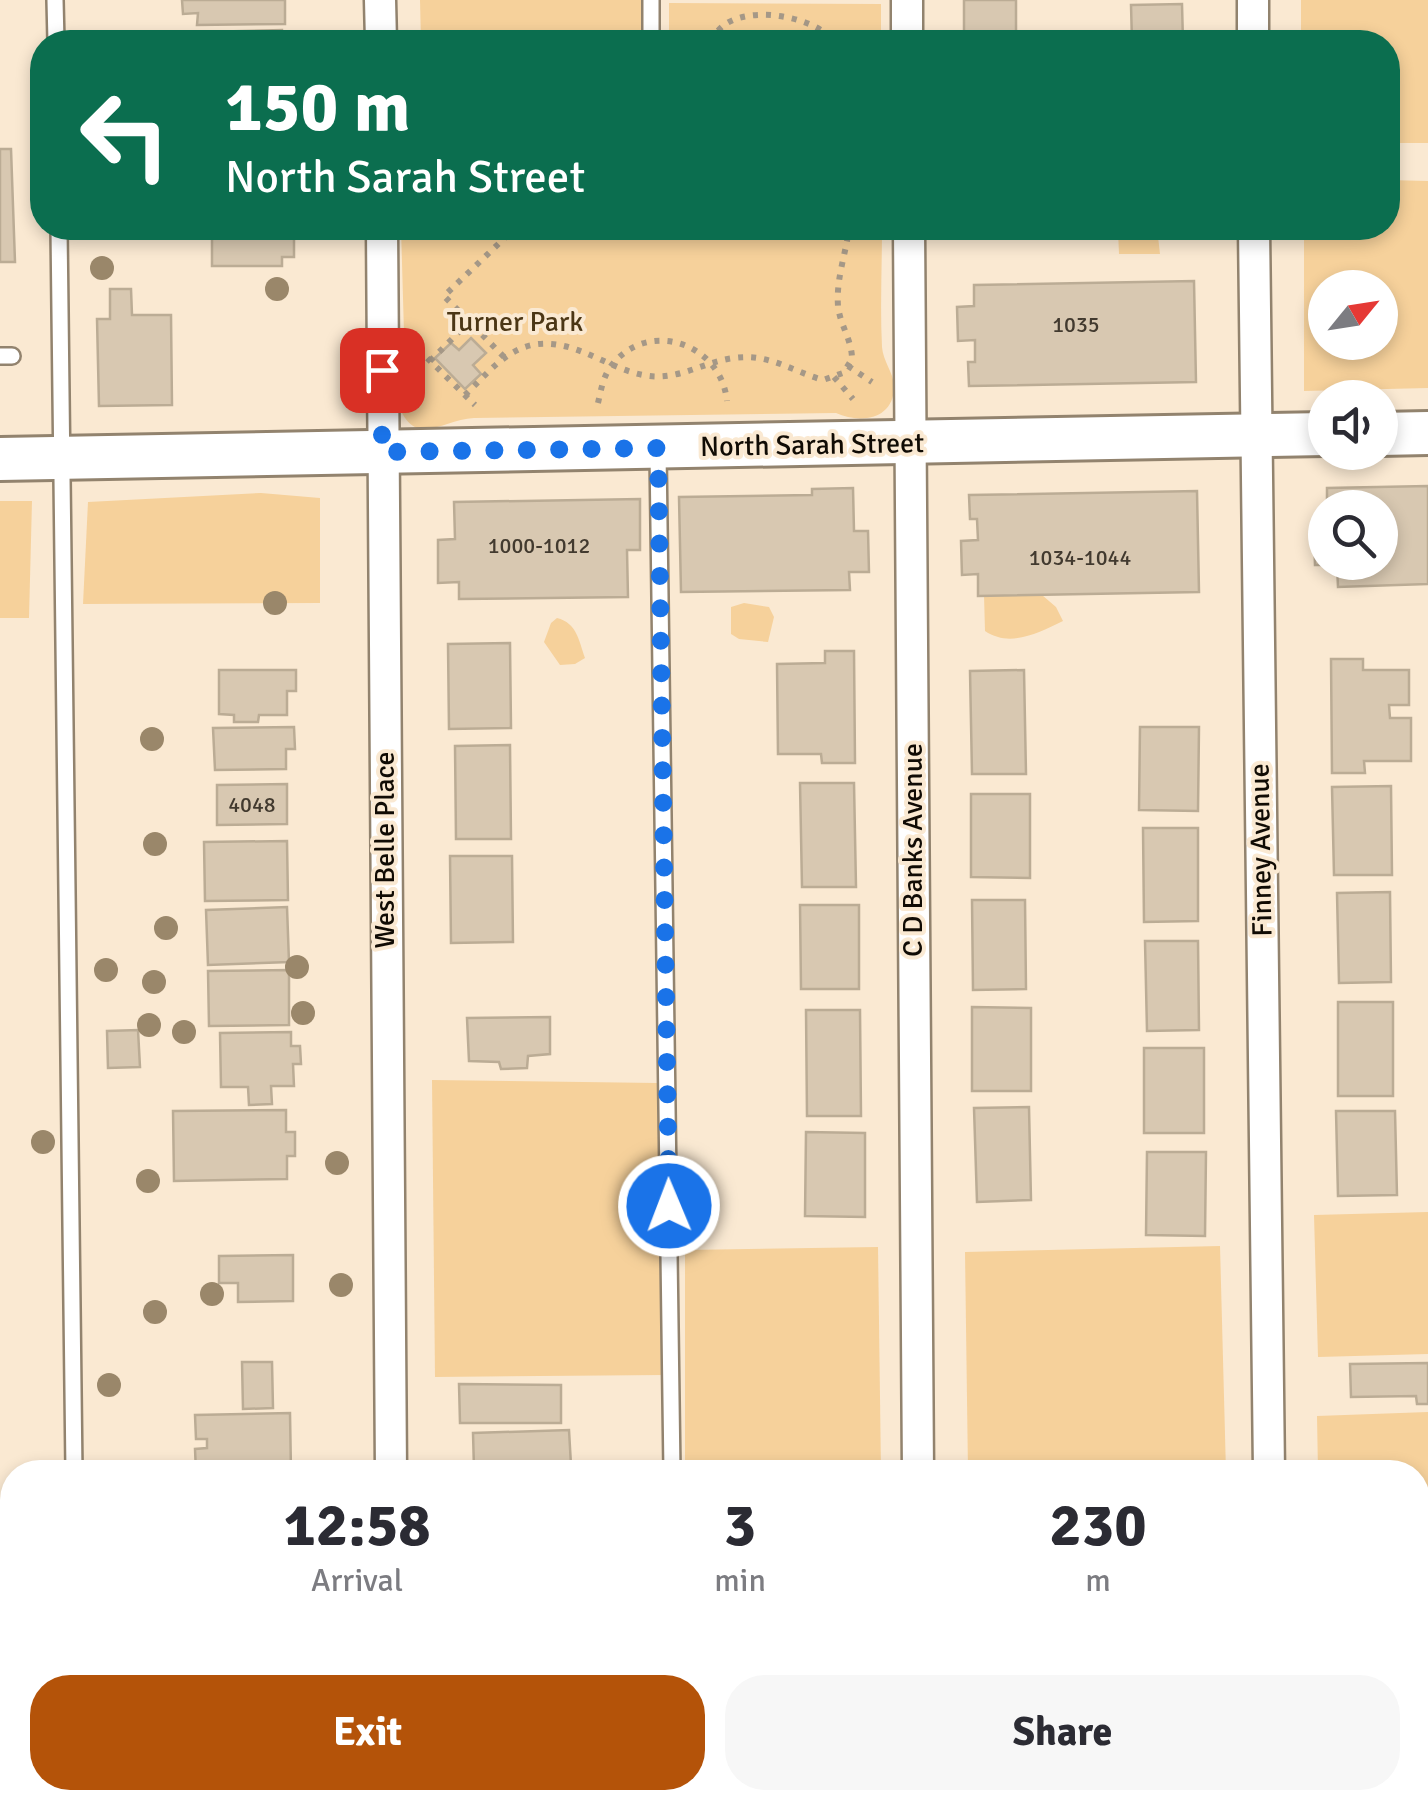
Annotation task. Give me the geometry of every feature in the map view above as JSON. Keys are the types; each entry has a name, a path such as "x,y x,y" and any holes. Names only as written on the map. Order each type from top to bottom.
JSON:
{"street":[{"path":"380,0 381,30"},
{"path":"907,0 907,30"},
{"path":"1253,0 1253,30"},
{"name":"West Belle Place","path":"382,240 390,1460"},
{"name":"C D Banks Avenue","path":"909,240 918,1460"},
{"name":"Finney Avenue","path":"1254,240 1269,1460"},
{"name":"North Sarah Street","path":"0,459 1308,434"},
{"path":"1398,434 1428,434"}],"lane":[{"path":"55,0 56,30"},
{"path":"651,0 651,30"},
{"path":"59,240 74,1460"},
{"path":"658,448 672,1460"}],"path":[{"path":"718,30 730,20 771,14 807,21 825,30"},
{"path":"502,240 444,296 504,358"},
{"path":"465,396 504,358 523,348 544,344 569,348 633,373 663,377 734,358 784,363 817,379 834,377 848,366 852,351 838,300 846,240"},
{"path":"430,361 468,322"},
{"path":"598,403 612,364 642,344 665,340 690,347 712,364 727,401"},
{"path":"418,349 474,405"},
{"path":"848,366 872,382"},
{"path":"834,377 853,399"}],"green space":[{"path":"420,0 648,0 648,30 421,30"},
{"path":"1301,0 1428,0 1428,143 1400,143 1400,30 1301,30"},
{"path":"669,3 881,4 881,30 669,30"},
{"path":"1400,180 1428,181 1428,388 1398,389 1398,380 1308,380 1308,391 1304,391 1304,240 1400,240"},
{"name":"Turner Park","path":"401,240 882,240 882,347 894,385 889,406 874,416 855,418 836,413 474,418 420,429 404,416 397,401 405,368"},
{"path":"1118,240 1158,240 1160,254 1119,254"},
{"path":"261,493 320,498 320,603 83,604 88,502"},
{"path":"0,501 32,501 29,618 0,618"},
{"path":"984,595 1042,595 1056,607 1063,621 1024,637 995,636 985,631"},
{"path":"744,603 769,607 774,617 768,642 739,639 731,634 731,607"},
{"path":"557,618 569,624 579,639 585,658 575,664 560,665 544,642"},
{"path":"432,1080 657,1083 665,1375 435,1377"},
{"path":"1428,1212 1428,1354 1318,1357 1314,1215"},
{"path":"1220,1246 1226,1460 968,1460 965,1252"},
{"path":"878,1247 881,1460 685,1460 685,1250"},
{"path":"1428,1412 1428,1460 1318,1460 1317,1416"}],"building":[{"path":"182,0 285,0 285,24 197,25 198,13 183,14"},
{"path":"964,0 1016,0 1016,30 964,30"},
{"path":"1182,4 1183,30 1132,30 1131,5"},
{"path":"0,149 11,149 15,262 0,262"},
{"path":"212,240 294,240 294,257 282,257 282,266 212,266"},
{"path":"1194,281 1196,382 969,386 968,362 975,362 975,340 958,341 957,307 974,306 974,285"},
{"path":"110,289 131,289 132,315 171,315 172,405 99,406 97,319 110,319"},
{"path":"471,338 486,353 473,365 481,374 465,389 435,358 451,343 459,350"},
{"path":"1428,486 1428,584 1338,587 1338,580 1398,580 1398,490 1327,488"},
{"path":"853,488 854,531 868,531 869,572 849,572 850,590 681,592 679,497 812,495 812,489"},
{"path":"1197,491 1199,592 978,596 978,574 962,575 961,541 978,540 977,519 970,519 969,495"},
{"path":"640,499 640,550 627,550 628,597 459,599 459,582 438,583 438,540 455,539 454,502"},
{"path":"510,643 511,728 449,729 448,644"},
{"path":"825,651 854,651 855,763 822,763 821,754 778,754 777,664 825,663"},
{"path":"1331,659 1363,659 1363,670 1409,670 1409,705 1389,705 1390,718 1411,718 1411,761 1364,761 1365,773 1332,773"},
{"path":"219,670 296,670 296,691 287,691 287,715 259,715 258,722 234,722 234,715 219,714"},
{"path":"1024,670 1026,774 972,774 970,671"},
{"path":"294,727 295,749 286,749 286,769 215,770 213,728"},
{"path":"1140,727 1199,727 1198,811 1139,810"},
{"path":"510,745 511,839 456,839 455,746"},
{"path":"800,783 854,783 856,887 802,887"},
{"path":"287,784 287,824 217,825 217,785"},
{"path":"1391,786 1392,875 1334,875 1332,787"},
{"path":"971,794 1030,794 1030,878 971,877"},
{"path":"1143,828 1198,828 1198,921 1144,922"},
{"path":"287,841 288,900 205,901 204,842"},
{"path":"450,856 512,856 513,942 451,943"},
{"path":"1390,892 1391,982 1339,983 1337,893"},
{"path":"972,900 1025,900 1026,989 973,990"},
{"path":"800,905 859,905 859,989 801,989"},
{"path":"287,907 289,962 208,965 206,910"},
{"path":"1145,941 1198,941 1199,1030 1147,1031"},
{"path":"289,970 289,1025 209,1026 208,971"},
{"path":"1338,1002 1393,1002 1393,1096 1338,1096"},
{"path":"972,1007 1031,1008 1031,1091 972,1091"},
{"path":"806,1010 860,1010 861,1116 807,1116"},
{"path":"550,1017 550,1054 528,1056 527,1068 501,1069 499,1062 469,1061 467,1018"},
{"path":"138,1030 140,1067 108,1068 107,1031"},
{"path":"291,1032 291,1046 300,1046 301,1064 293,1064 294,1086 271,1086 272,1104 249,1105 248,1087 221,1087 220,1033"},
{"path":"1144,1048 1204,1048 1204,1133 1144,1133"},
{"path":"1029,1107 1031,1200 977,1202 974,1108"},
{"path":"286,1110 286,1132 295,1132 295,1156 287,1156 287,1179 174,1181 173,1111"},
{"path":"1336,1111 1395,1111 1397,1195 1338,1196"},
{"path":"806,1132 865,1133 865,1217 805,1216"},
{"path":"1147,1152 1206,1152 1205,1236 1146,1235"},
{"path":"293,1255 293,1301 238,1302 238,1283 219,1283 219,1256"},
{"path":"242,1362 272,1362 273,1408 243,1409"},
{"path":"1428,1363 1428,1404 1417,1404 1416,1396 1351,1397 1350,1364"},
{"path":"459,1384 561,1385 561,1423 460,1423"},
{"path":"290,1413 291,1460 195,1460 195,1449 207,1448 207,1439 196,1439 195,1415"},
{"path":"569,1430 571,1460 474,1460 473,1433"}],"route":[{"path":"382,370 382,452 658,448 669,1206"}]}
